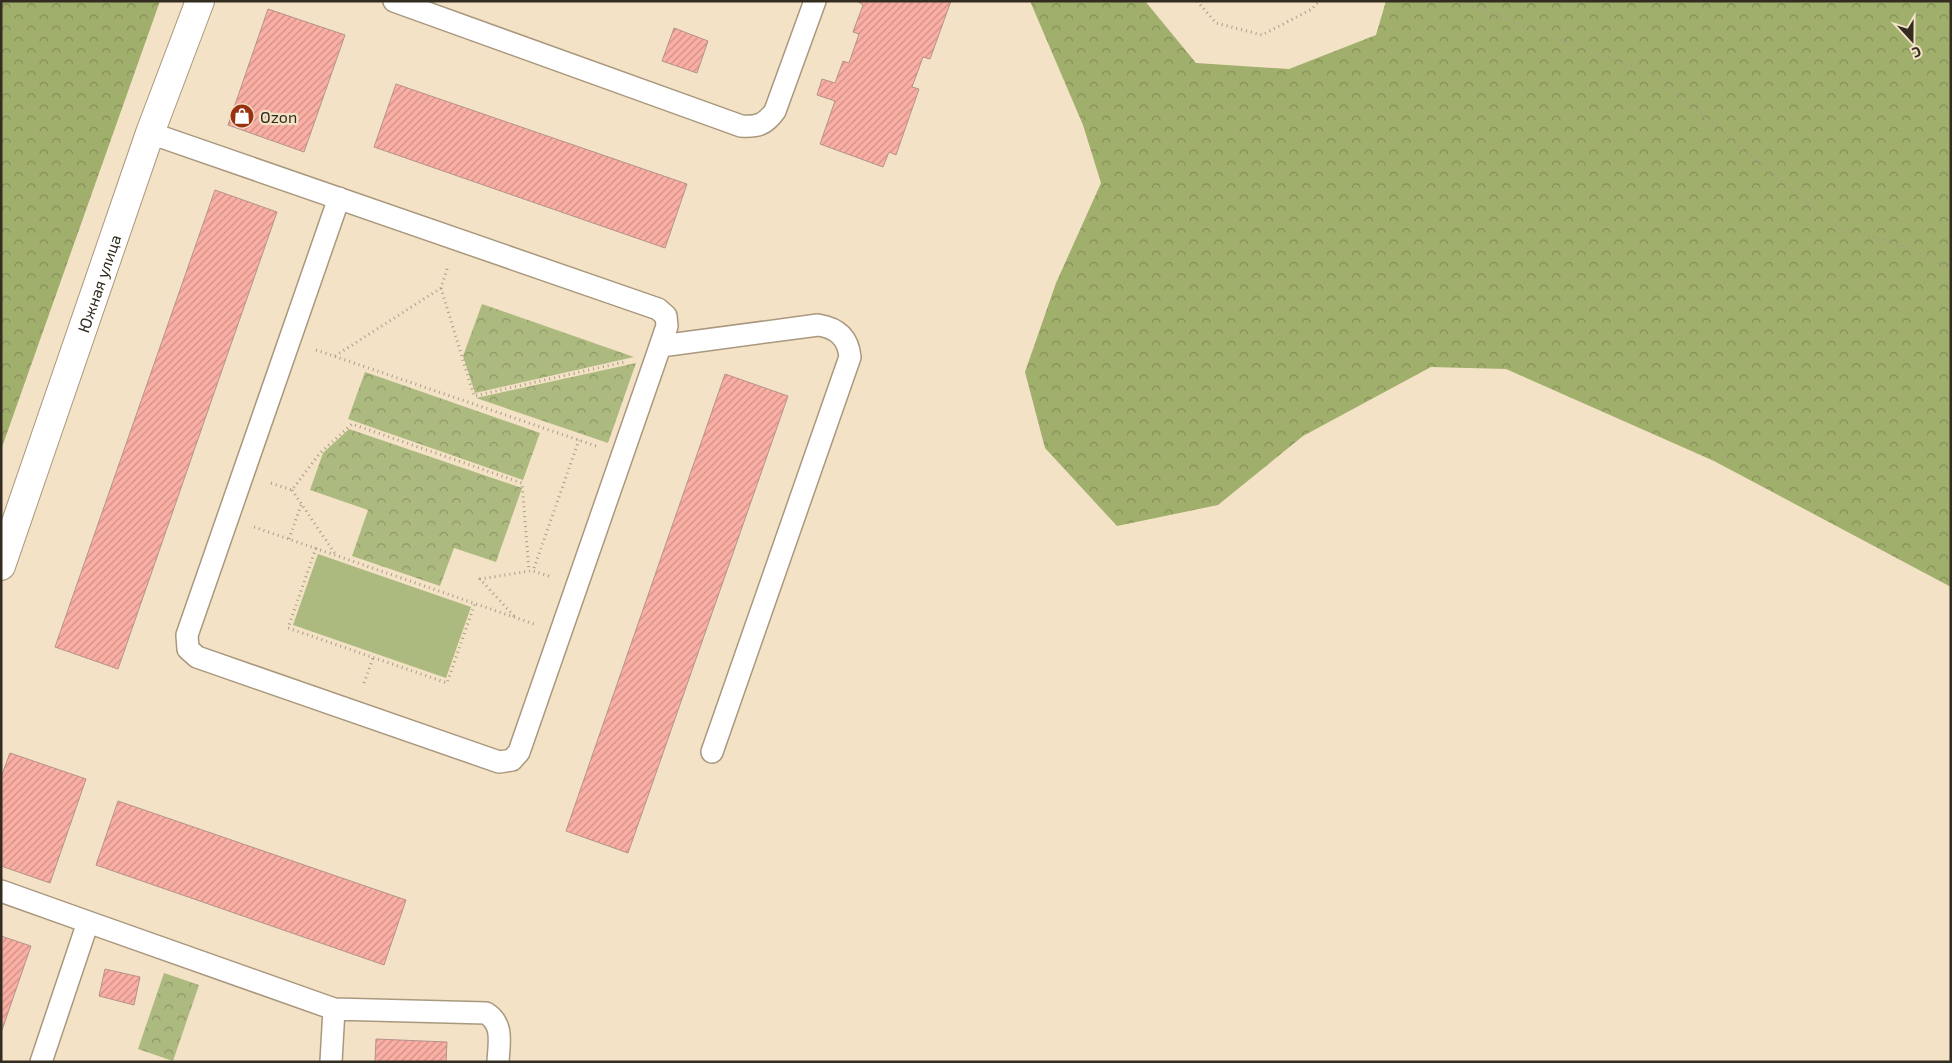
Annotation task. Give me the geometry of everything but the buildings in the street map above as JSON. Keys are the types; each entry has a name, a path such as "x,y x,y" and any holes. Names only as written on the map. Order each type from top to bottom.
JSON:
{"street":[{"name":"Южная улица","path":"1,566 150,133 200,1"}],"lane":[{"path":"407,3 741,126 756,127 768,121 775,112 814,1"},
{"path":"150,133 339,198 658,309 666,316 667,326 658,355 519,752 512,760 499,762 490,759 206,661 188,649 187,635 339,198"},
{"path":"658,355 818,325 831,327 842,336 849,346 850,357 712,752"},
{"path":"1,891 334,1009 486,1013 495,1018 500,1029 498,1062"},
{"path":"41,1062 88,922"},
{"path":"331,1062 334,1009"}],"path":[{"path":"1197,1 1216,23 1262,35 1312,9 1319,1"},
{"path":"1458,1 1653,74 1837,227 1910,248 1951,270"},
{"path":"458,240 441,288 474,396 470,403"},
{"path":"334,356 441,288"},
{"path":"290,340 622,455"},
{"path":"474,396 658,355"},
{"path":"292,490 320,453 352,424 522,483 531,571"},
{"path":"531,571 579,440"},
{"path":"243,474 292,490 336,555"},
{"path":"289,539 301,504"},
{"path":"228,518 560,633"},
{"path":"316,548 288,628 363,655 447,683 475,603"},
{"path":"515,617 480,579 531,571 577,586"}],"green space":[{"path":"1,1 160,1 1,450"},
{"path":"1030,1 1145,1 1196,63 1289,69 1376,35 1386,1 1951,1 1951,587 1714,461 1506,369 1431,367 1303,436 1218,505 1117,526 1045,448 1025,372 1056,283 1101,183 1083,125"},
{"path":"482,304 634,357 475,393 463,356"},
{"path":"636,363 608,443 476,398"},
{"path":"365,372 540,433 523,480 348,419"},
{"path":"349,429 522,488 496,562 454,548 440,586 352,556 368,510 310,490 323,453"},
{"path":"318,554 471,607 446,678 293,625"},
{"path":"164,973 199,985 173,1061 138,1049"}],"place":[{"name":"Ozon","path":"242,116"}]}
